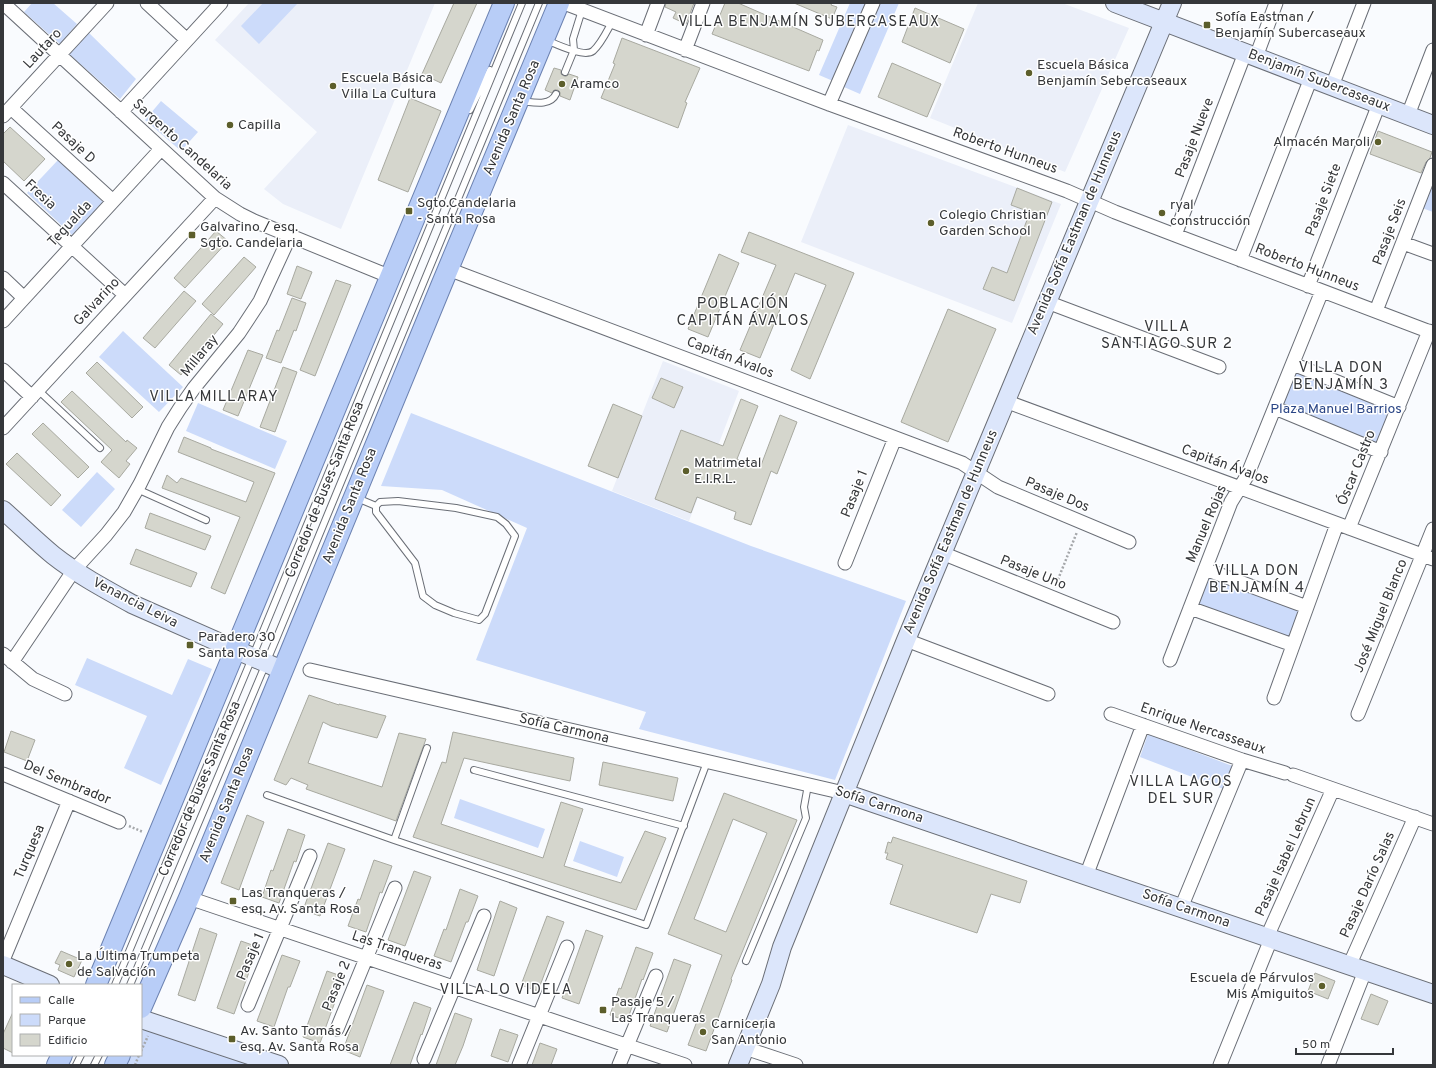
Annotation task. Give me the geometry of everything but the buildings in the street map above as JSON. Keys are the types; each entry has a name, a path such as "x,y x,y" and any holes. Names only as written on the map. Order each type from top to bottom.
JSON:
{"main road":[{"name":"Avenida Santa Rosa","path":"142,1006 189,898 259,661 391,277 504,3"},
{"name":"Avenida Santa Rosa","path":"96,984 158,838 354,496 560,3"},
{"path":"57,1065 62,1056"},
{"path":"115,1065 120,1056"}],"street":[{"name":"Lautaro","path":"7,112 107,3"},
{"path":"147,3 187,40"},
{"path":"120,112 221,3"},
{"name":"Roberto Hunneus","path":"564,3 829,104 1060,188 1175,235 1431,332"},
{"path":"646,35 658,3"},
{"path":"685,50 703,3"},
{"path":"829,104 873,3"},
{"name":"Benjamín Subercaseaux","path":"1115,3 1433,125"},
{"name":"Avenida Sofía Eastman de Hunneus","path":"738,1065 771,984 782,946 906,640 1172,3"},
{"name":"Pasaje Nueve","path":"1175,235 1250,55 1276,3"},
{"path":"1332,86 1364,3"},
{"name":"Sargento Candelaria","path":"8,8 215,198 240,214 391,277"},
{"path":"1408,115 1433,50"},
{"path":"1240,260 1311,78"},
{"name":"Pasaje Siete","path":"1308,286 1379,104"},
{"name":"Pasaje D","path":"7,112 113,201"},
{"name":"Tegualda","path":"3,321 161,150"},
{"name":"Pasaje Seis","path":"1376,311 1433,165"},
{"name":"Fresia","path":"3,183 125,295"},
{"name":"Galvarino","path":"3,428 215,198"},
{"name":"Millaray","path":"8,658 74,570 115,524 137,489 168,427 180,408 194,388 239,333 260,301 290,236"},
{"path":"1403,243 1433,254"},
{"name":"Capitán Ávalos","path":"448,269 962,463 976,472"},
{"path":"3,278 24,298"},
{"name":"Manuel Rojas","path":"1170,660 1231,502 1247,476 1322,291"},
{"path":"1047,302 1219,367"},
{"name":"Óscar Castro","path":"1350,528 1431,332"},
{"path":"1292,364 1399,407"},
{"path":"3,370 35,393"},
{"name":"Capitán Ávalos","path":"1005,401 1428,557"},
{"path":"1274,408 1381,452"},
{"name":"Pasaje 1","path":"845,563 895,438"},
{"name":"Pasaje Dos","path":"976,472 998,487 1129,542"},
{"name":"Venancia Leiva","path":"3,510 54,556 99,586 132,604 259,661"},
{"name":"Óscar Castro","path":"1274,698 1337,524"},
{"name":"José Miguel Blanco","path":"1358,714 1428,557 1433,529"},
{"name":"Pasaje Uno","path":"942,553 1113,622"},
{"path":"1205,569 1307,607"},
{"path":"1190,608 1294,645"},
{"path":"906,640 1048,694"},
{"path":"8,658 33,679 65,694"},
{"name":"Sofía Carmona","path":"310,670 707,762 844,792 1357,968 1432,990"},
{"name":"Enrique Nercasseaux","path":"1111,714 1433,824"},
{"path":"1086,876 1143,725"},
{"path":"1181,908 1242,760"},
{"name":"Del Sembrador","path":"3,774 119,822"},
{"name":"Pasaje Isabel Lebrun","path":"1220,1065 1269,938 1333,789"},
{"name":"Turquesa","path":"3,960 69,801"},
{"name":"Pasaje Darío Salas","path":"1328,1065 1357,968 1415,817"},
{"name":"Pasaje 1","path":"248,1005 310,856"},
{"name":"Pasaje 2","path":"337,1029 395,888"},
{"name":"Las Tranqueras","path":"189,898 685,1065"},
{"path":"424,1059 484,916"},
{"path":"519,1065 567,947"},
{"path":"3,965 48,984"},
{"path":"619,1065 656,976"},
{"path":"142,1027 279,1065"},
{"path":"745,1048 796,1065"}],"lane":[{"name":"Corredor de Buses Santa Rosa","path":"130,984 522,3"},
{"name":"Corredor de Buses Santa Rosa","path":"115,984 259,661 539,3"},
{"path":"565,72 574,50 574,38 582,10"},
{"path":"544,40 586,54 593,51 612,22"},
{"path":"467,116 507,39"},
{"path":"519,101 545,103 551,101 556,94"},
{"path":"439,161 456,135"},
{"path":"35,393 100,448"},
{"path":"137,489 206,520"},
{"path":"354,496 376,506"},
{"path":"398,501 456,508 497,517 512,530 515,536 485,614 479,620 454,613 435,605 423,596 415,563 376,512 376,506 380,502 398,501"},
{"path":"394,840 427,748"},
{"path":"267,795 394,840 646,925 707,762"},
{"path":"474,770 684,826"},
{"path":"746,961 806,818 804,807 808,784"},
{"path":"76,1065 80,1056"},
{"path":"94,1065 98,1056"}],"path":[{"path":"1051,597 1081,522"},
{"path":"119,822 158,838"},
{"path":"142,1027 148,1036 142,1049"}],"shaded area":[{"name":"Escuela Básica Villa La Cultura","path":"249,3 435,3 341,229 283,204 264,189 317,132 215,40"},
{"name":"Escuela Básica Benjamín Sebercaseaux","path":"978,3 1062,3 1129,28 1065,172 930,118"},
{"name":"Colegio Christian Garden School","path":"848,125 1061,204 1012,323 801,242"},
{"path":"663,361 739,391 689,521 612,491"}],"green space":[{"path":"32,3 53,3 77,24 60,44 24,12"},
{"path":"263,3 298,3 259,44 241,26"},
{"path":"850,3 868,3 833,81 819,75"},
{"path":"880,3 899,3 860,94 844,87"},
{"path":"88,32 136,79 120,99 69,54"},
{"path":"161,101 198,132 181,151 145,120"},
{"path":"58,160 103,202 72,235 27,193"},
{"path":"1433,180 1433,212 1422,208"},
{"path":"123,331 183,387 159,412 99,357"},
{"name":"Plaza Manuel Barrios","path":"1295,372 1390,410 1376,446 1281,408"},
{"path":"198,403 287,441 275,469 186,431"},
{"path":"411,413 751,546 906,601 835,780 639,729 646,712 476,660 527,528 442,490 381,486"},
{"path":"97,472 115,489 81,527 62,510"},
{"path":"1208,576 1303,609 1291,641 1196,608"},
{"path":"87,658 172,695 188,659 212,669 161,785 124,768 147,716 75,685"},
{"path":"1148,734 1235,767 1226,790 1140,757"},
{"path":"460,799 545,829 538,848 454,818"},
{"path":"580,841 624,857 617,877 573,861"},
{"path":"142,1028 254,1065 125,1065 129,1056 142,1056"}],"place":[{"name":"Sofía Eastman / Benjamín Subercaseaux","path":"1207,25"},
{"name":"Escuela Básica Benjamín Sebercaseaux","path":"1029,73"},
{"name":"Aramco","path":"562,84"},
{"name":"Escuela Básica Villa La Cultura","path":"333,86"},
{"name":"Capilla","path":"230,125"},
{"name":"Almacén Maroli","path":"1378,142"},
{"name":"Sgto.Candelaria - Santa Rosa","path":"409,211"},
{"name":"ryal construcción","path":"1162,213"},
{"name":"Colegio Christian Garden School","path":"931,223"},
{"name":"Galvarino / esq. Sgto. Candelaria","path":"192,235"},
{"name":"Matrimetal E.I.R.L.","path":"686,471"},
{"name":"Paradero 30 Santa Rosa","path":"190,645"},
{"name":"Las Tranqueras / esq. Av. Santa Rosa","path":"233,901"},
{"name":"La Última Trumpeta de Salvación","path":"69,964"},
{"name":"Escuela de Párvulos Mis Amiguitos","path":"1322,986"},
{"name":"Pasaje 5 / Las Tranqueras","path":"603,1010"},
{"name":"Carniceria San Antonio","path":"703,1032"},
{"name":"Av. Santo Tomás / esq. Av. Santa Rosa","path":"232,1039"}],"district":[{"name":"VILLA BENJAMÍN SUBERCASEAUX","path":"809,22"},
{"name":"POBLACIÓN CAPITÁN ÁVALOS","path":"743,312"},
{"name":"VILLA SANTIAGO SUR 2","path":"1167,336"},
{"name":"VILLA DON BENJAMÍN 3","path":"1341,376"},
{"name":"VILLA MILLARAY","path":"214,397"},
{"name":"VILLA DON BENJAMÍN 4","path":"1257,580"},
{"name":"VILLA LAGOS DEL SUR","path":"1181,790"},
{"name":"VILLA LO VIDELA","path":"506,990"}]}
